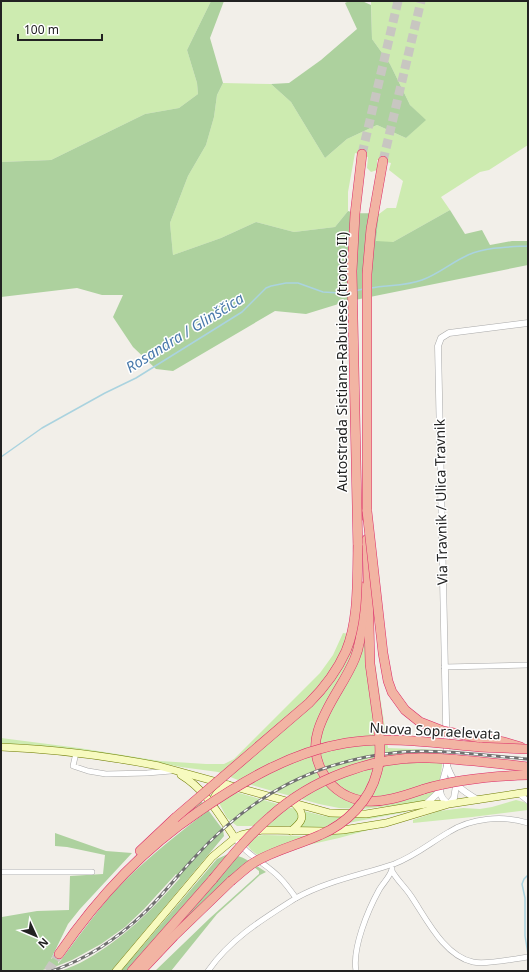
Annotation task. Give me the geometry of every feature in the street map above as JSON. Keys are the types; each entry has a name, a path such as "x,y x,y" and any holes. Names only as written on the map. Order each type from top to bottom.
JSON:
{"highway":[{"name":"Autostrada Sistiana-Rabuiese (tronco II)","path":"358,545 352,271 355,214 362,154"},
{"name":"Autostrada Sistiana-Rabuiese (tronco II)","path":"367,511 366,274 373,212 383,161"},
{"path":"367,511 385,667 388,681 398,701 412,717 432,727 443,731 504,742 528,749"},
{"path":"141,971 165,944 231,881 253,863 270,854 320,835 345,820 365,799 377,773 380,740 370,664 367,580 367,511"},
{"path":"358,545 361,634 355,657 346,677 323,716 317,732 315,746 321,773 330,784 341,793 351,798 365,801 376,801 402,796 424,788 464,780 528,775"},
{"path":"73,934 85,913 100,894 135,856 176,818 309,704 324,688 337,669 346,650 353,625 358,545"},
{"name":"Nuova Sopraelevata","path":"59,954 92,909 129,870 166,836 198,812 240,785 277,765 318,750 346,743 392,740 528,749"},
{"name":"Nuova Sopraelevata","path":"132,971 246,841 267,820 297,796 326,780 360,767 382,762 428,758 486,762 528,767"}],"main road":[{"path":"1,747 76,753 130,760 159,766 330,813 366,814 426,804 449,804 528,792"},
{"path":"174,771 194,784 204,794 235,838"},
{"path":"212,805 216,794 220,789 228,785"},
{"path":"291,832 299,825 302,819 301,810 295,804"},
{"path":"116,971 212,857 235,838 254,831 324,831 362,827 399,819 449,804"}],"street":[{"name":"Via Travnik / Ulica Travnik","path":"440,791 446,766 437,350 441,338 449,333 528,323"},
{"path":"444,667 528,665"},
{"path":"76,753 73,766 97,773 147,773 174,771"},
{"name":"Via Travnik / Ulica Travnik","path":"446,766 456,786 478,800"},
{"path":"440,791 441,797 449,804 454,798 456,786"},
{"path":"426,804 440,791"},
{"path":"518,793 528,801"},
{"path":"208,971 220,955 235,940 266,917 296,898 333,882 392,864 411,856 448,832 466,824 482,820 500,819 515,820 528,824"},
{"path":"235,838 244,850 281,878 296,898"},
{"path":"356,971 356,955 363,925 378,891 392,871 392,864"},
{"path":"392,871 445,946 456,954 475,963 528,957"},
{"path":"1,872 92,872"}],"green space":[{"path":"1,1 211,1 187,50 197,83 198,94 179,108 145,114 51,160 1,162"},
{"path":"211,1 224,1 210,38 223,83 217,95 214,117 206,145 188,176 170,223 173,255 221,238 256,222 294,232 335,227 348,211 356,213 379,214 376,241 393,242 450,210 465,234 482,230 490,245 512,241 528,241 528,265 345,302 306,314 275,311 173,371 156,369 133,347 113,317 123,295 102,295 77,288 1,297 1,162 51,160 145,114 179,108 198,94 197,83 187,50"},
{"path":"349,1 362,1 371,5 372,39 390,64 410,105 426,120 406,138 377,125 347,139 325,158 291,102 271,84 289,83 321,60 357,29 345,3"},
{"path":"371,1 528,1 528,145 489,170 480,172 441,197 450,210 393,242 376,242 379,214 387,208 396,208 403,181 389,170 391,163 377,160 377,170 371,172 367,168 368,157 355,153 348,192 348,211 335,227 294,232 256,222 221,238 173,255 170,223 188,176 206,145 214,117 217,95 223,83 271,84 291,102 325,158 347,139 377,125 406,138 425,120 410,105 390,64 372,39"},
{"path":"343,633 371,638 388,748 442,750 442,766 439,787 432,796 423,802 362,809 339,808 319,804 248,784 218,772 145,760 22,744 1,744 1,738 79,748 160,761 224,764 234,759 320,673 333,655"},
{"path":"232,791 295,809 298,814 298,818 291,826 237,826 227,818 219,803"},
{"path":"195,795 203,803 223,830 224,836 111,971 61,971 78,964 100,951 137,923 180,878 176,874 144,909 125,927 101,944 72,960 39,971 1,971 2,917 37,911 69,910 70,876 103,874 105,855 55,846 55,833 106,851 132,853 68,924 51,959 59,954 58,964 98,910 113,893 155,853 201,816 198,812 178,821 173,815"},
{"path":"516,800 524,802 528,805 528,810 413,823 413,820 439,811 463,808 480,809"},
{"path":"304,811 324,816 353,818 406,812 327,827 300,828 304,820"},
{"path":"372,829 308,845 265,861 251,850 242,838 264,835 328,835"},
{"path":"228,854 243,858 266,872 260,875 217,914 171,971 155,971 210,918 259,874 259,871 254,867 182,924 180,923 216,881 128,971 121,971 217,859"}],"waterway":[{"name":"Rosandra / Glinščica","path":"371,288 422,280 434,275 462,258 482,250 528,246"},
{"name":"Rosandra / Glinščica","path":"1,457 42,428 105,393 136,378 242,312 266,288 286,283 298,283 323,292 350,292"},
{"name":"Rosandra / Glinščica","path":"355,291 363,289"},
{"path":"528,875 522,884 525,898 525,936 528,954"}],"tunnel":[{"path":"362,154 398,1"},
{"path":"383,161 421,1"},
{"path":"48,971 59,954"}],"railway":[{"path":"52,971 77,961 123,932 163,894 194,858 238,816 287,784 313,772 370,756 416,751 448,752 528,759"}]}
